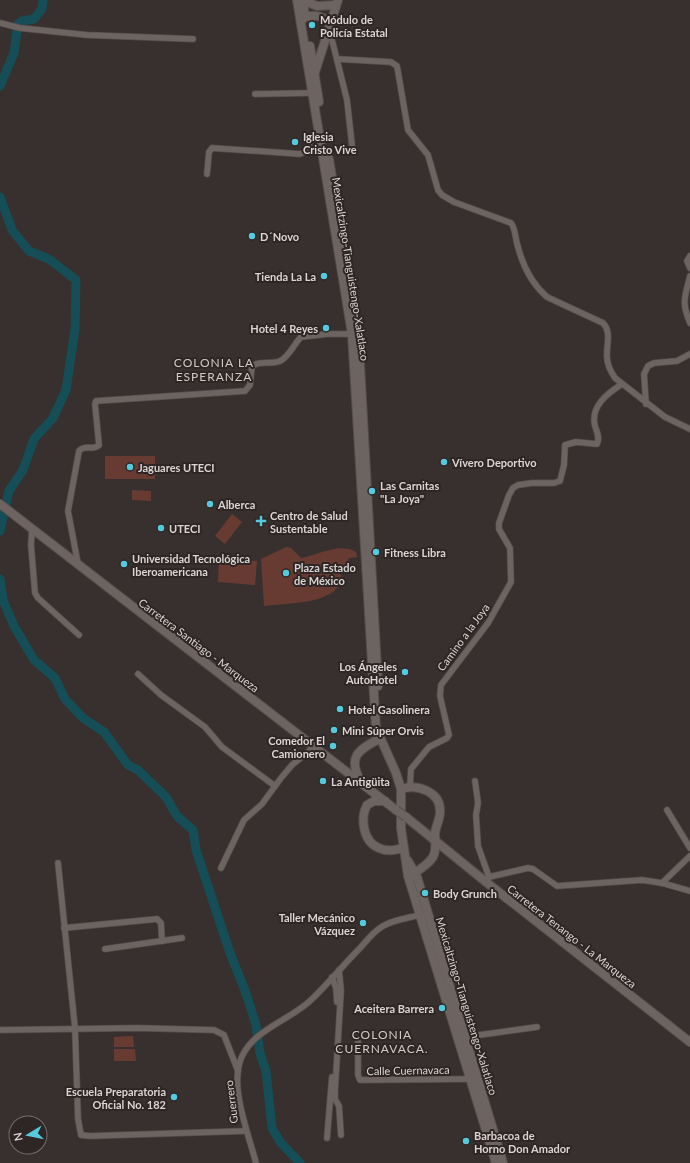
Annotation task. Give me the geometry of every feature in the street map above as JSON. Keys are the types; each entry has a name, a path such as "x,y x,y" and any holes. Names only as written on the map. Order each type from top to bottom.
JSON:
{"main road":[{"name":"Mexicaltzingo-Tianguistengo-Xalatlaco","path":"297,0 315,74 360,346 380,727 379,737"},
{"name":"Mexicaltzingo-Tianguistengo-Xalatlaco","path":"303,0 303,20 312,93 352,334 376,728 396,773 401,789 400,820 405,857 465,1037 503,1163"},
{"path":"303,0 317,6 335,2"},
{"path":"312,0 320,2 335,2"},
{"path":"311,84 335,2"},
{"path":"303,20 318,16 330,22"},
{"name":"Carretera Santiago - Marqueza","path":"0,504 79,567 385,802"},
{"path":"362,784 355,766 356,757 362,749 379,737"},
{"path":"401,789 410,786 426,790 434,796 440,811 436,826 434,856 425,866 411,874"},
{"path":"385,802 374,801 367,805 363,814 365,832 371,842 378,848 387,851 404,848"},
{"name":"Carretera Tenango - La Marqueza","path":"385,802 487,880 690,1042"},
{"path":"420,828 436,826"},
{"name":"Mexicaltzingo-Tianguistengo-Xalatlaco","path":"424,914 496,1163"}],"street":[{"path":"0,23 12,27 99,36 153,36 193,39"},
{"path":"327,31 332,40 347,100 352,145"},
{"path":"337,59 391,62 397,66 408,130 428,155 438,190 447,199 511,223 518,247 530,277 542,292 547,297 603,323 608,331 607,358 610,370 622,384 646,404 665,417 690,429"},
{"path":"255,94 312,93"},
{"path":"207,174 209,152 212,148 300,154 308,151 310,140 320,138"},
{"path":"690,256 688,264 690,268"},
{"path":"690,276 684,309 690,323"},
{"path":"79,567 69,523 68,501 79,451 84,447 95,448 99,445 96,401 245,391 250,385 252,366 259,363 275,363 281,361 301,337 327,334 352,334"},
{"path":"646,404 644,374 648,366 654,363 677,361 690,354"},
{"name":"Camino a la Joya","path":"410,786 412,769 429,747 447,738 449,735 440,696 441,685 488,623 511,582 510,548 499,529 499,523 509,495 513,488 518,485 532,483 554,483 560,481 564,465 565,445 576,442 597,444 599,439 594,420 596,409 609,393 622,384"},
{"path":"32,530 31,545 35,593 38,598 79,635"},
{"path":"138,674 204,727 234,756 275,786"},
{"path":"222,868 241,825 262,804 292,765 314,747"},
{"path":"475,781 478,803 476,815 478,846 487,880 528,868 533,869 557,886 642,880 662,883 690,891"},
{"path":"668,810 690,848"},
{"path":"662,883 690,856"},
{"path":"58,864 75,1028 78,1119 79,1129 82,1136 190,1134 245,1131"},
{"name":"Guerrero","path":"256,1163 245,1131 239,1094 238,1071 245,1052 253,1040 311,1000 376,931 384,925 424,914"},
{"path":"64,928 157,919 161,922 162,941"},
{"path":"105,950 182,938"},
{"path":"339,970 341,990 334,1091 335,1099 339,1106 341,1135"},
{"path":"327,1138 337,997 336,988 332,978"},
{"path":"465,1037 537,1027"},
{"path":"0,1030 75,1028 214,1030 224,1035 238,1071"},
{"name":"Calle Cuernavaca","path":"358,1042 358,1075 360,1080 471,1078"}],"shaded area":[{"name":"Jaguares UTECI","path":"105,456 155,456 155,479 105,479"},
{"path":"132,490 151,491 151,501 132,500"},
{"path":"232,514 242,522 225,544 215,536"},
{"path":"286,547 291,548 301,558 329,550 343,548 356,552 357,557 349,558 347,564 341,568 341,581 337,589 329,595 319,599 264,606 261,559"},
{"path":"219,558 257,561 255,585 218,582"},
{"path":"133,1036 134,1047 114,1047 114,1037"},
{"path":"114,1049 135,1049 136,1061 114,1061"}],"waterway":[{"path":"0,86 14,53 18,24 22,21 34,19 42,9 43,0"},
{"path":"0,197 12,230 29,251 49,259 76,280 75,329 66,390 53,418 34,439 23,470 9,491 0,531"},
{"path":"0,579 3,600 14,626 34,660 55,678 65,699 83,718 104,732 128,765 138,770 166,797 177,816 193,830 196,850 230,953 246,993 256,1025 260,1053 266,1071 272,1128 281,1143 300,1163"}],"place":[{"name":"Módulo de Policía Estatal","path":"312,25"},
{"name":"Iglesia Cristo Vive","path":"295,142"},
{"name":"D´Novo","path":"252,236"},
{"name":"Tienda La La","path":"324,276"},
{"name":"Hotel 4 Reyes","path":"326,328"},
{"name":"Vívero Deportivo","path":"444,462"},
{"name":"Jaguares UTECI","path":"130,467"},
{"name":"Las Carnitas \"La Joya\"","path":"372,491"},
{"name":"Alberca","path":"210,504"},
{"name":"Centro de Salud Sustentable","path":"261,521"},
{"name":"UTECI","path":"161,528"},
{"name":"Fitness Libra","path":"376,552"},
{"name":"Universidad Tecnológica Iberoamericana","path":"124,564"},
{"name":"Plaza Estado de México","path":"286,573"},
{"name":"Los Ángeles AutoHotel","path":"405,672"},
{"name":"Hotel Gasolinera","path":"340,709"},
{"name":"Mini Súper Orvis","path":"334,730"},
{"name":"Comedor El Camionero","path":"333,746"},
{"name":"La Antigüita","path":"323,781"},
{"name":"Body Grunch","path":"425,893"},
{"name":"Taller Mecánico Vázquez","path":"363,923"},
{"name":"Aceitera Barrera","path":"442,1008"},
{"name":"Escuela Preparatoria Oficial No. 182","path":"174,1097"},
{"name":"Barbacoa de Horno Don Amador","path":"466,1141"}],"district":[{"name":"COLONIA LA ESPERANZA","path":"214,369"},
{"name":"COLONIA CUERNAVACA.","path":"382,1041"}]}
